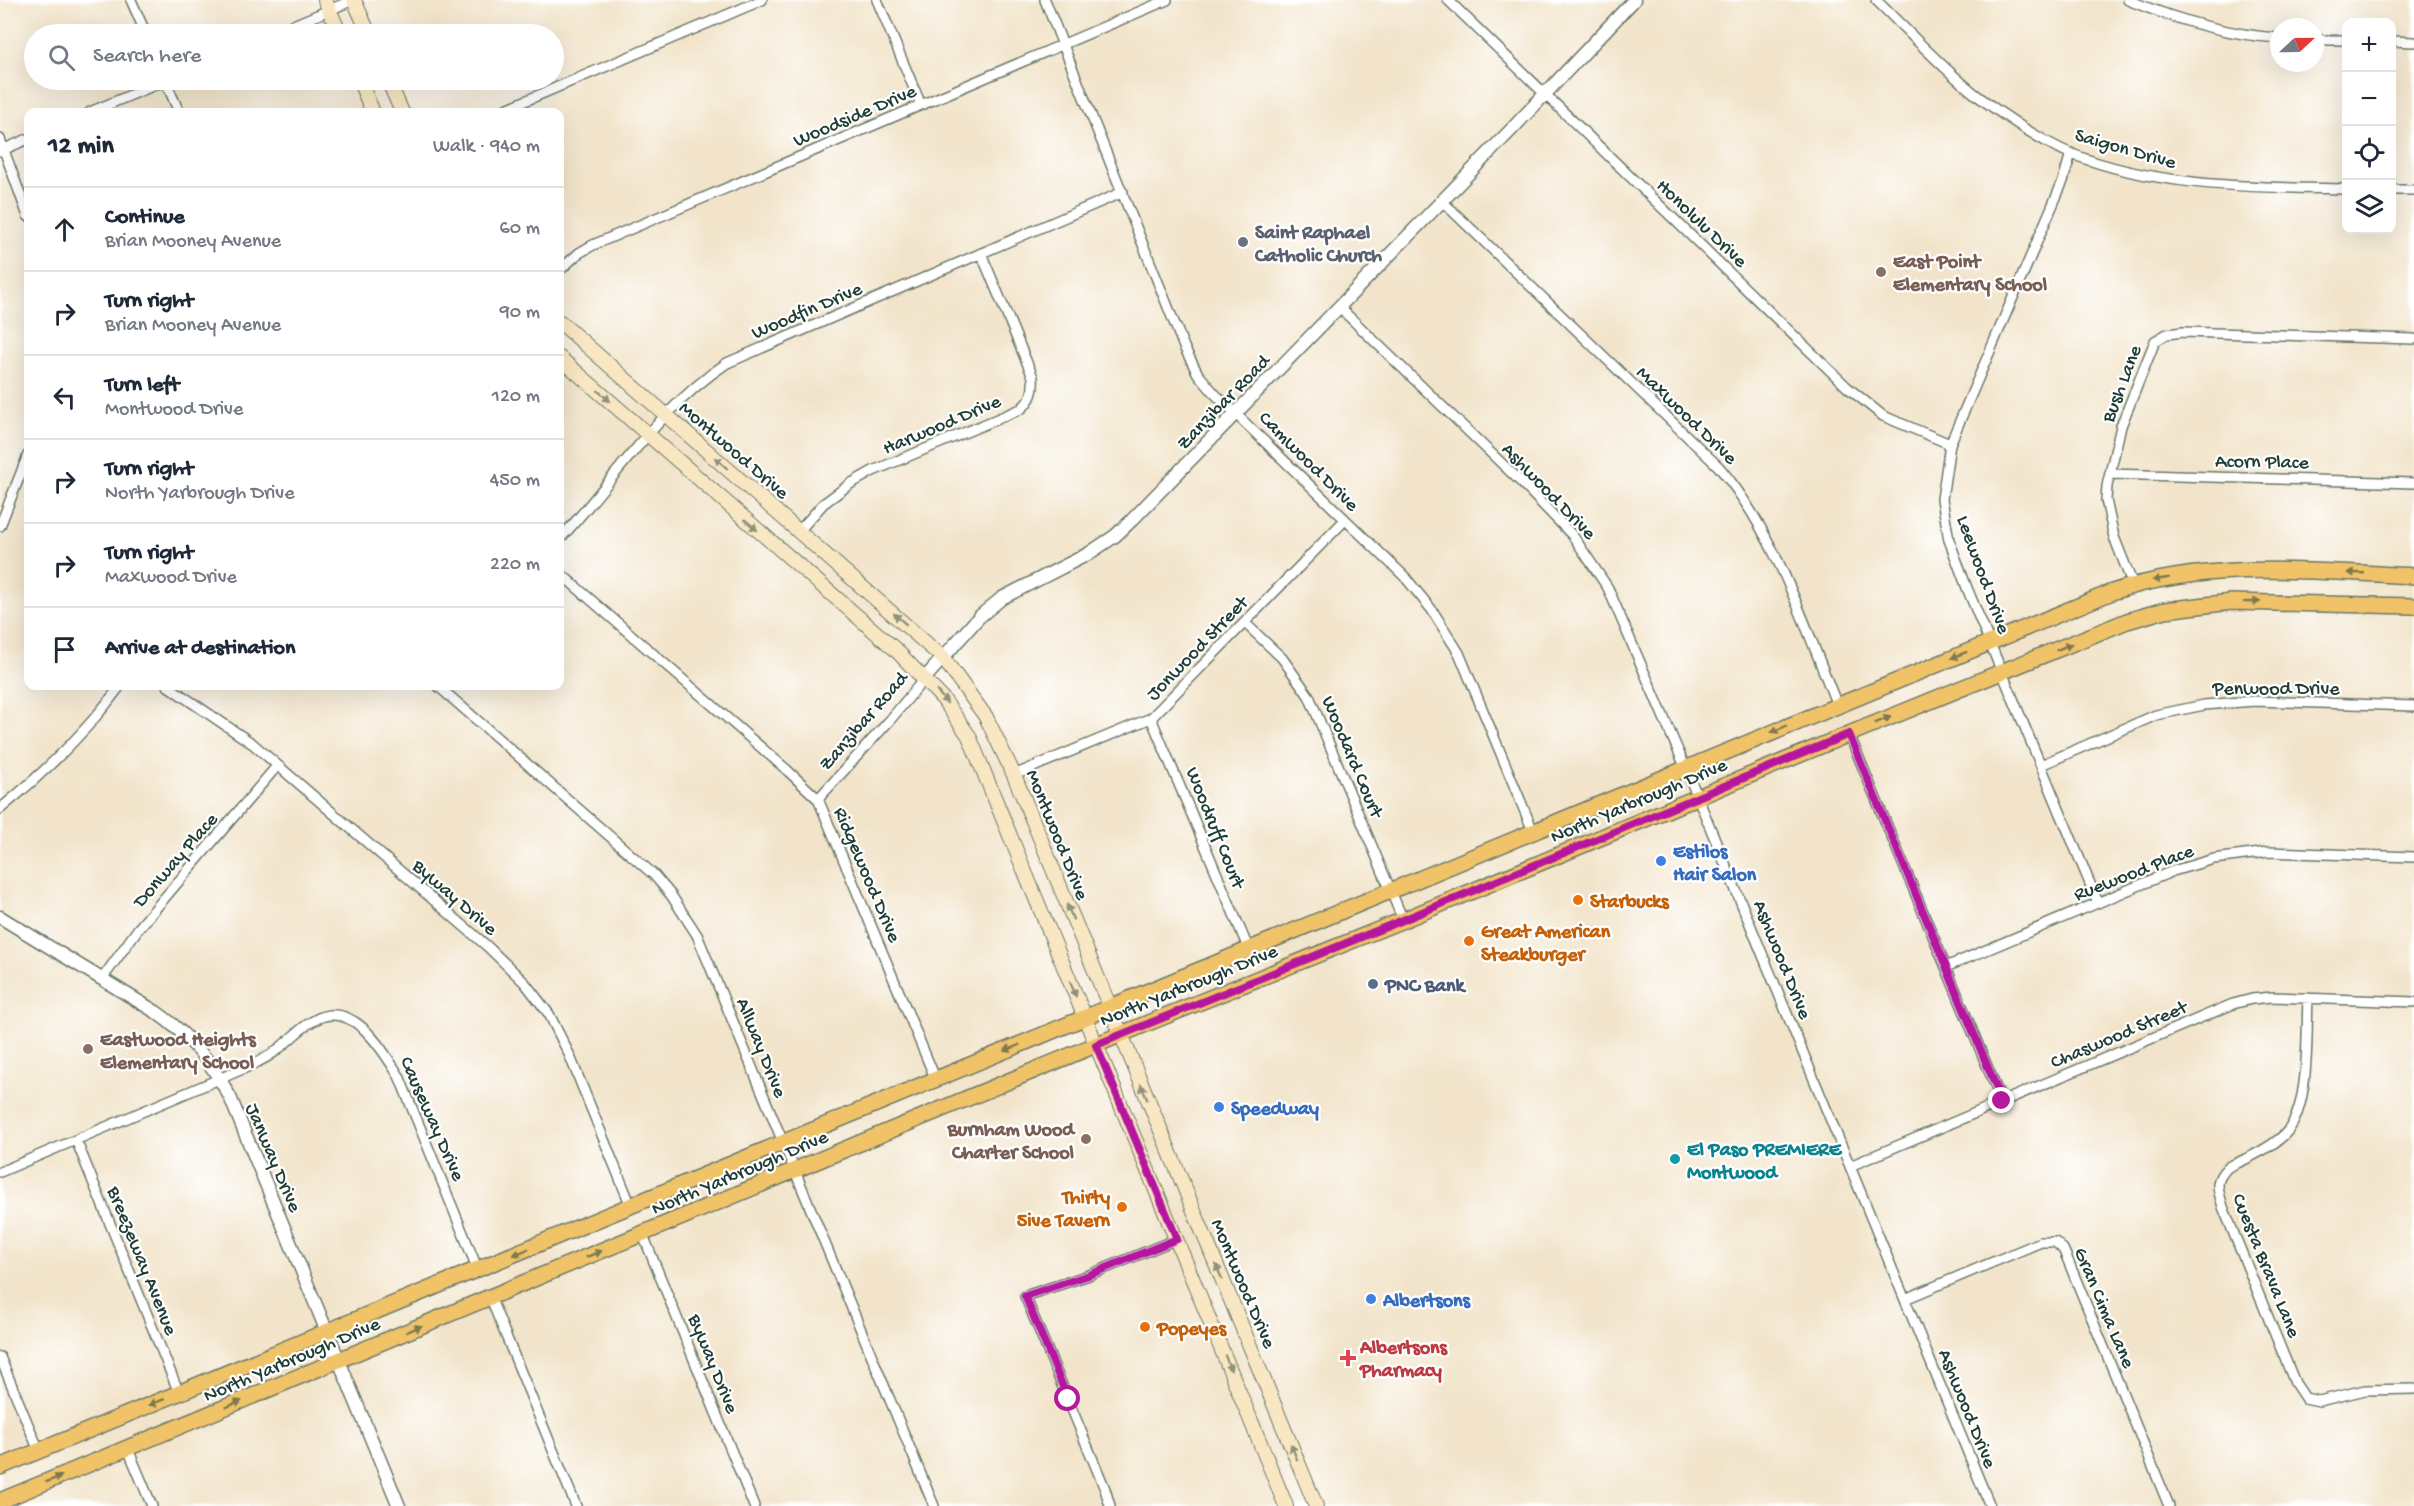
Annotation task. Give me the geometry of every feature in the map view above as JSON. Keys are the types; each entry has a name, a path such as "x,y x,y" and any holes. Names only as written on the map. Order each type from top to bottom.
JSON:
{"main road":[{"path":"353,0 364,24"},
{"path":"327,5 336,24"},
{"path":"363,90 371,108"},
{"path":"392,90 400,108"},
{"name":"Montwood Drive","path":"564,326 943,658 986,717 1014,775 1316,1506"},
{"path":"564,362 896,650 951,708 969,736 1286,1506"},
{"name":"North Yarbrough Drive","path":"0,1467 1990,642 2133,585 2233,571 2280,570 2414,576"},
{"name":"North Yarbrough Drive","path":"0,1501 1120,1035 2127,621 2165,610 2231,602 2414,606"}],"street":[{"path":"131,0 142,24"},
{"path":"291,24 327,5 353,0"},
{"path":"564,84 762,0"},
{"path":"877,0 921,105"},
{"name":"Camwood Drive","path":"1045,0 1192,363 1214,393 1238,414 1344,521 1405,577 1432,610 1467,672 1533,831"},
{"name":"Woodside Drive","path":"564,266 579,253 593,245 1167,0"},
{"name":"Honolulu Drive","path":"1448,0 1847,387 1883,416 1950,444"},
{"name":"Zanzibar Road","path":"818,799 979,617 1002,598 1088,554 1115,536 1169,484 1634,0"},
{"name":"Saigon Drive","path":"1876,0 1975,94 2005,116 2071,153 2112,167 2180,181 2342,189"},
{"path":"2128,0 2187,22 2253,37 2270,38"},
{"path":"2324,40 2342,40"},
{"path":"2396,41 2414,42"},
{"path":"100,108 142,90"},
{"path":"170,90 177,108"},
{"path":"508,108 551,90"},
{"path":"0,139 2,150 24,206"},
{"path":"2,150 24,141"},
{"name":"Leewood Drive","path":"2071,153 2063,181 1950,444 1942,499 1945,525 1963,579 2098,903"},
{"path":"2396,190 2414,190"},
{"name":"Woodfin Drive","path":"564,535 647,435 706,377 739,357 1123,192"},
{"name":"Maxwood Drive","path":"1442,201 1719,467 1739,491 1758,520 1783,573 1838,705"},
{"name":"Harwood Drive","path":"799,531 823,504 850,484 873,471 1021,409 1031,397 1034,389 1033,376 981,253"},
{"name":"Ashwood Drive","path":"1339,306 1521,482 1583,548 1611,595 1698,796 1990,1506"},
{"name":"Bush Lane","path":"2133,585 2114,537 2106,500 2121,426 2152,347 2163,335 2183,333 2414,339"},
{"path":"0,526 24,465"},
{"name":"Acorn Place","path":"2110,474 2414,483"},
{"name":"Jonwood Street","path":"1014,775 1151,718 1344,521"},
{"name":"Ridgewood Drive","path":"564,577 818,799 936,1080"},
{"name":"Woodard Court","path":"1245,623 1282,658 1309,696 1403,920"},
{"path":"0,809 43,773 75,741 117,690"},
{"name":"Byway Drive","path":"174,690 235,730 488,948 537,997 549,1014 569,1054 631,1206"},
{"name":"Allway Drive","path":"443,690 654,875 671,895 697,934 934,1506"},
{"name":"Penwood Drive","path":"2041,765 2156,715 2204,705 2254,701 2414,706"},
{"name":"Woodruff Court","path":"1151,718 1249,950"},
{"path":"1849,734 2002,1101"},
{"name":"Donway Place","path":"102,979 144,921 277,766"},
{"name":"Ruewood Place","path":"1946,967 2182,868 2242,854 2268,852 2414,857"},
{"name":"Janway Drive","path":"0,917 179,1028 214,1068 230,1097 399,1506"},
{"name":"Chaswood Street","path":"1850,1166 2233,1004 2272,997 2414,1002"},
{"name":"Cuesta Brava Lane","path":"2308,998 2302,1096 2297,1116 2284,1136 2228,1167 2221,1174 2217,1184 2223,1207 2295,1383 2305,1398 2319,1401 2365,1390 2414,1389"},
{"name":"Causeway Drive","path":"0,1172 261,1061 276,1052 311,1022 321,1016 336,1014 358,1023 383,1050 399,1076 478,1270"},
{"name":"Breezeway Avenue","path":"76,1140 179,1393"},
{"name":"Byway Drive","path":"643,1235 754,1506"},
{"path":"1110,1506 1105,1488 1025,1296 1089,1275 1177,1239"},
{"name":"Gran Cima Lane","path":"1905,1299 2041,1242 2055,1242 2063,1249 2067,1258 2169,1506"},
{"path":"490,1297 576,1506"},
{"path":"0,1357 39,1451"},
{"path":"128,1449 152,1506"}],"place":[{"name":"Saint Raphael Catholic Church","path":"1243,242"},
{"name":"East Point Elementary School","path":"1881,272"},
{"name":"Estilos Hair Salon","path":"1661,861"},
{"name":"Starbucks","path":"1578,900"},
{"name":"Great American Steakburger","path":"1469,941"},
{"name":"PNC Bank","path":"1373,984"},
{"name":"Eastwood Heights Elementary School","path":"88,1049"},
{"name":"Speedway","path":"1219,1107"},
{"name":"Burnham Wood Charter School","path":"1086,1139"},
{"name":"El Paso PREMIERE Montwood","path":"1675,1159"},
{"name":"Thirty 5ive Tavern","path":"1122,1207"},
{"name":"Albertsons","path":"1371,1299"},
{"name":"Popeyes","path":"1145,1327"},
{"name":"Albertsons Pharmacy","path":"1348,1358"}],"route":[{"path":"1068,1399 1025,1296 1089,1275 1177,1239 1096,1045 1849,734 2002,1101"}]}
